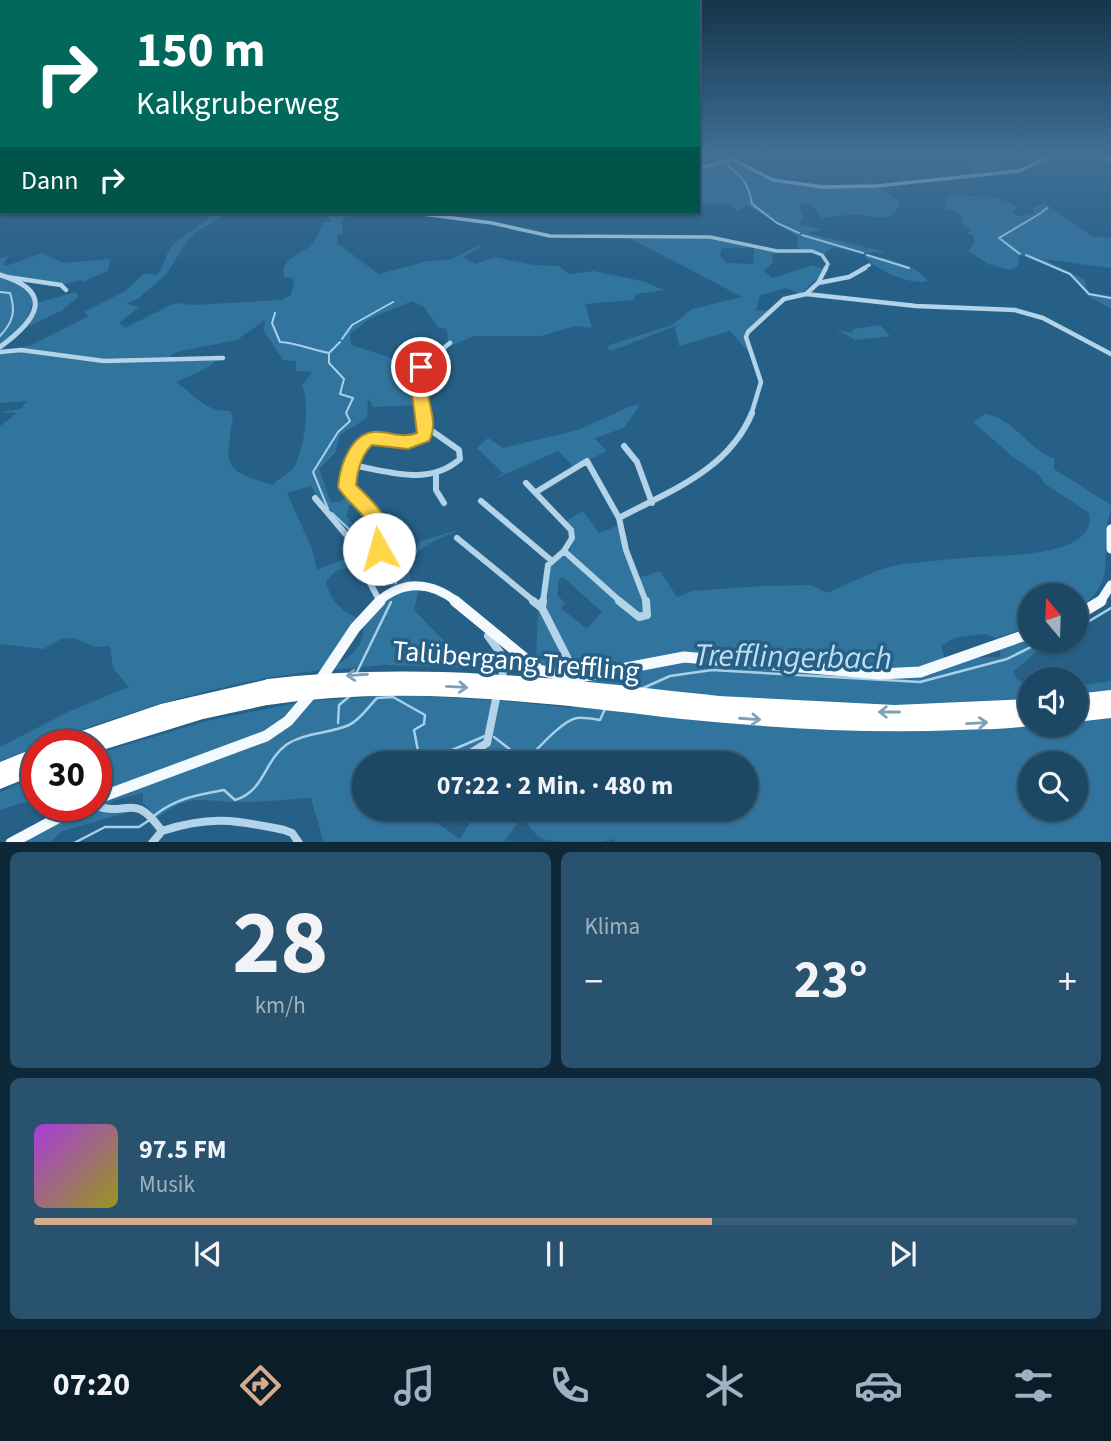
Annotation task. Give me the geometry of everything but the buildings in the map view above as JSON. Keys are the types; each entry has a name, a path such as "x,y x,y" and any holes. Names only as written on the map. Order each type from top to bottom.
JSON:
{"highway":[{"name":"Talübergang Treffling","path":"268,692 349,676 438,674 718,703 895,712 1018,707"},
{"name":"Talübergang Treffling","path":"268,692 425,686 491,690 682,712 849,724 954,724 1018,720"},
{"path":"105,730 161,711 268,692"},
{"path":"112,740 268,692"},
{"path":"1088,700 1111,697"},
{"path":"1088,714 1111,711"},
{"path":"0,769 21,760"},
{"path":"0,782 21,773"}],"main road":[{"path":"1111,529 1111,549"},
{"path":"112,793 278,730 304,705 379,600 399,588 421,585 439,590 531,665 549,675 572,679 597,676 658,659 684,657 880,674 911,673 1018,637"},
{"path":"1088,610 1098,605 1111,585"},
{"path":"11,842 51,821"}],"street":[{"path":"422,214 496,224 543,236 701,236 780,251 807,250 818,253 828,261 827,270 818,283"},
{"path":"806,294 806,290 818,283 849,278 869,265"},
{"path":"0,275 61,285 65,290"},
{"path":"0,350 27,323 34,301 30,287 7,277"},
{"path":"619,518 652,503 714,464 740,435 761,382 746,332 774,313 782,300 806,294 916,306 1023,312 1053,323 1111,354"},
{"path":"418,372 450,343"},
{"path":"0,350 104,360 223,358"},
{"path":"418,372 438,371"},
{"path":"379,600 369,587 371,564 381,543 382,532 373,513 347,487 351,465 360,446 367,440 377,438 408,443 421,439 426,431 418,372"},
{"path":"351,465 413,475 436,475 452,467 461,453 456,446 426,431"},
{"path":"624,446 637,462 652,503"},
{"path":"536,492 587,461 614,514 619,518 626,550 649,607 647,615 639,617 634,614 564,551"},
{"path":"436,475 436,490 444,503"},
{"path":"526,483 570,530 572,538 545,571 542,608"},
{"path":"314,498 325,516 347,536 353,554 371,564"},
{"path":"481,501 552,561"},
{"path":"457,538 542,608 570,663 572,679"},
{"path":"479,751 491,738 495,701 506,667 502,653 488,636"},
{"path":"112,808 137,805 153,817 162,831"},
{"path":"152,842 162,831 203,818 229,817 284,830 292,833 299,842"}],"shaded area":[{"path":"700,194 890,194 900,202 894,214 883,218 856,214 821,218 811,203 799,204 803,217 800,224 823,230 809,232 811,234 886,252 865,253 907,266 928,281 902,279 875,265 863,254 833,247 823,255 798,249 797,236 747,205 738,211 726,203 700,204"},
{"path":"949,195 994,197 1019,207 1012,212 1016,216 1035,213 1032,208 1045,203 1092,236 1111,238 1111,268 1043,259 1084,279 1089,293 1111,296 1111,309 1087,295 1072,276 1019,254 1018,266 1010,270 988,264 968,251 975,241 973,235 967,234 971,229 962,223 962,215 951,210 941,210 947,209 944,199"},
{"path":"211,214 226,214 197,231 185,244 166,275 139,298 126,304 139,307 119,323 125,328 175,303 193,305 281,300 291,295 294,282 292,278 284,277 285,265 313,243 323,222 331,222 326,214 349,214 342,220 342,234 338,235 337,243 379,274 428,261 449,260 480,245 482,246 463,257 475,264 495,257 533,265 558,266 569,274 593,271 642,281 664,290 637,294 633,300 585,304 592,328 575,326 541,336 474,336 453,345 448,342 447,329 438,327 424,307 412,301 369,319 350,334 351,345 420,367 416,377 420,405 373,407 368,398 367,418 340,435 335,453 319,469 331,502 340,502 351,494 353,496 346,516 357,529 364,547 372,551 377,548 368,563 355,553 347,533 325,512 311,486 287,493 312,549 317,570 353,555 360,563 336,571 326,581 337,604 358,618 322,670 198,693 81,730 33,730 70,711 129,687 113,668 110,646 95,647 74,638 61,639 43,649 0,644 0,426 17,413 0,412 21,409 27,401 0,403 0,353 31,345 87,317 84,312 125,291 145,273 157,275 168,252 183,236","holes":["265,320 264,331 283,360 296,361 296,371 312,372 302,386 306,403 303,439 294,467 273,485 243,475 230,463 229,445 233,415 230,411 207,406 176,382 205,369 219,359 78,359 169,357 176,352 237,340"]},
{"path":"626,236 698,236 780,252 772,255 773,262 764,271 773,278 812,265 826,270 801,294 786,288 760,295 756,311 774,310 745,332 751,355 730,331 679,346 675,326 611,351 607,347 672,325 692,309 742,297","holes":["722,248 754,248 753,264 726,263 720,256"]},
{"path":"42,253 64,263 110,259 108,271 82,282 81,280 63,285 0,273 0,258 9,256 3,264 6,266"},
{"path":"0,276 22,284 32,294 32,303 18,330 0,346"},
{"path":"76,292 78,297 61,311 25,328 36,303"},
{"path":"880,325 890,336 856,340 835,329 852,333 854,329"},
{"path":"640,405 624,428 594,438 607,451 574,467 558,451 494,479 503,473 477,448 488,438 503,448 578,430 631,406"},
{"path":"985,414 1003,421 1045,455 1054,459 1054,469 1111,505 1106,528 1106,558 1101,585 1088,601 1088,583 1018,583 1018,630 997,638 984,634 954,638 941,646 947,665 969,658 998,657 1001,656 999,650 1018,643 1018,653 1035,653 1013,672 1018,680 1018,737 1088,737 1088,684 1111,681 1111,842 548,840 535,834 526,821 758,821 758,751 480,751 491,738 497,700 572,708 577,671 546,610 550,566 561,557 569,558 636,618 650,616 651,612 638,578 660,571 677,597 692,591 762,586 811,585 827,593 881,569 902,564 1027,554 1065,546 1080,538 1088,527 1089,513 1045,484 1039,475 1013,457 973,422","holes":["563,577 602,612 587,629 561,608 565,603 557,595 559,579"]},
{"path":"583,511 599,533 617,526 647,606 645,615 635,612 569,552 573,542 566,521"},
{"path":"458,530 417,554 410,570 411,581 391,587 380,570 372,566 375,559 400,566 421,541"},
{"path":"419,587 414,610 471,668 383,665 330,670 355,651 362,639 364,620 390,595"},
{"path":"538,609 566,661 567,673 536,663"},
{"path":"401,695 493,700 489,738 466,751 352,751 352,821 434,821 460,839 471,821 519,821 504,842 324,842 311,798 244,802 195,800 178,805 157,818 143,803 143,793 112,801 250,746 309,701"},
{"path":"301,702 274,727 112,788 112,749 206,721"},
{"path":"21,736 21,753 0,761 0,747"},
{"path":"21,783 21,803 0,810 0,792"},
{"path":"112,809 137,810 112,817"},
{"path":"60,821 98,821 62,831 50,842 19,842"}],"waterway":[{"path":"750,194 752,204 777,223 799,233"},
{"path":"1042,212 1047,208"},
{"path":"1020,254 999,238 1041,213"},
{"path":"802,235 863,253"},
{"path":"867,255 909,268"},
{"path":"1026,255 1070,274 1089,294 1111,298"},
{"path":"0,292 10,293 13,306 8,326 0,336"},
{"path":"342,339 352,325 393,302"},
{"path":"275,313 272,323 280,342 329,353"},
{"path":"329,353 340,342"},
{"path":"328,509 313,472 338,432 350,421 346,413 353,398 340,394 344,379 329,363 329,353"},
{"path":"332,513 352,532 353,539"},
{"path":"361,555 371,561"},
{"path":"376,563 390,571 396,583"},
{"path":"356,674 391,602"},
{"name":"Trefflingerbach","path":"1088,622 1111,608"},
{"name":"Trefflingerbach","path":"641,689 670,676 712,670 920,682 1007,659 1019,653"},
{"path":"338,723 339,705 350,696"},
{"name":"Trefflingerbach","path":"155,815 179,801 205,794 224,790 235,800 245,796 286,745 353,723 377,698 393,697 425,715 424,724 414,730 419,756 438,756 485,736"},
{"name":"Trefflingerbach","path":"536,751 564,724 577,718 600,720 605,709"},
{"name":"Trefflingerbach","path":"494,737 512,751"},
{"name":"Trefflingerbach","path":"76,842 105,827 139,827 148,821"}],"route":[{"path":"379,549 382,538 380,527 373,513 347,487 348,474 360,446 370,438 408,443 424,437 426,431 417,377 421,367"}]}
